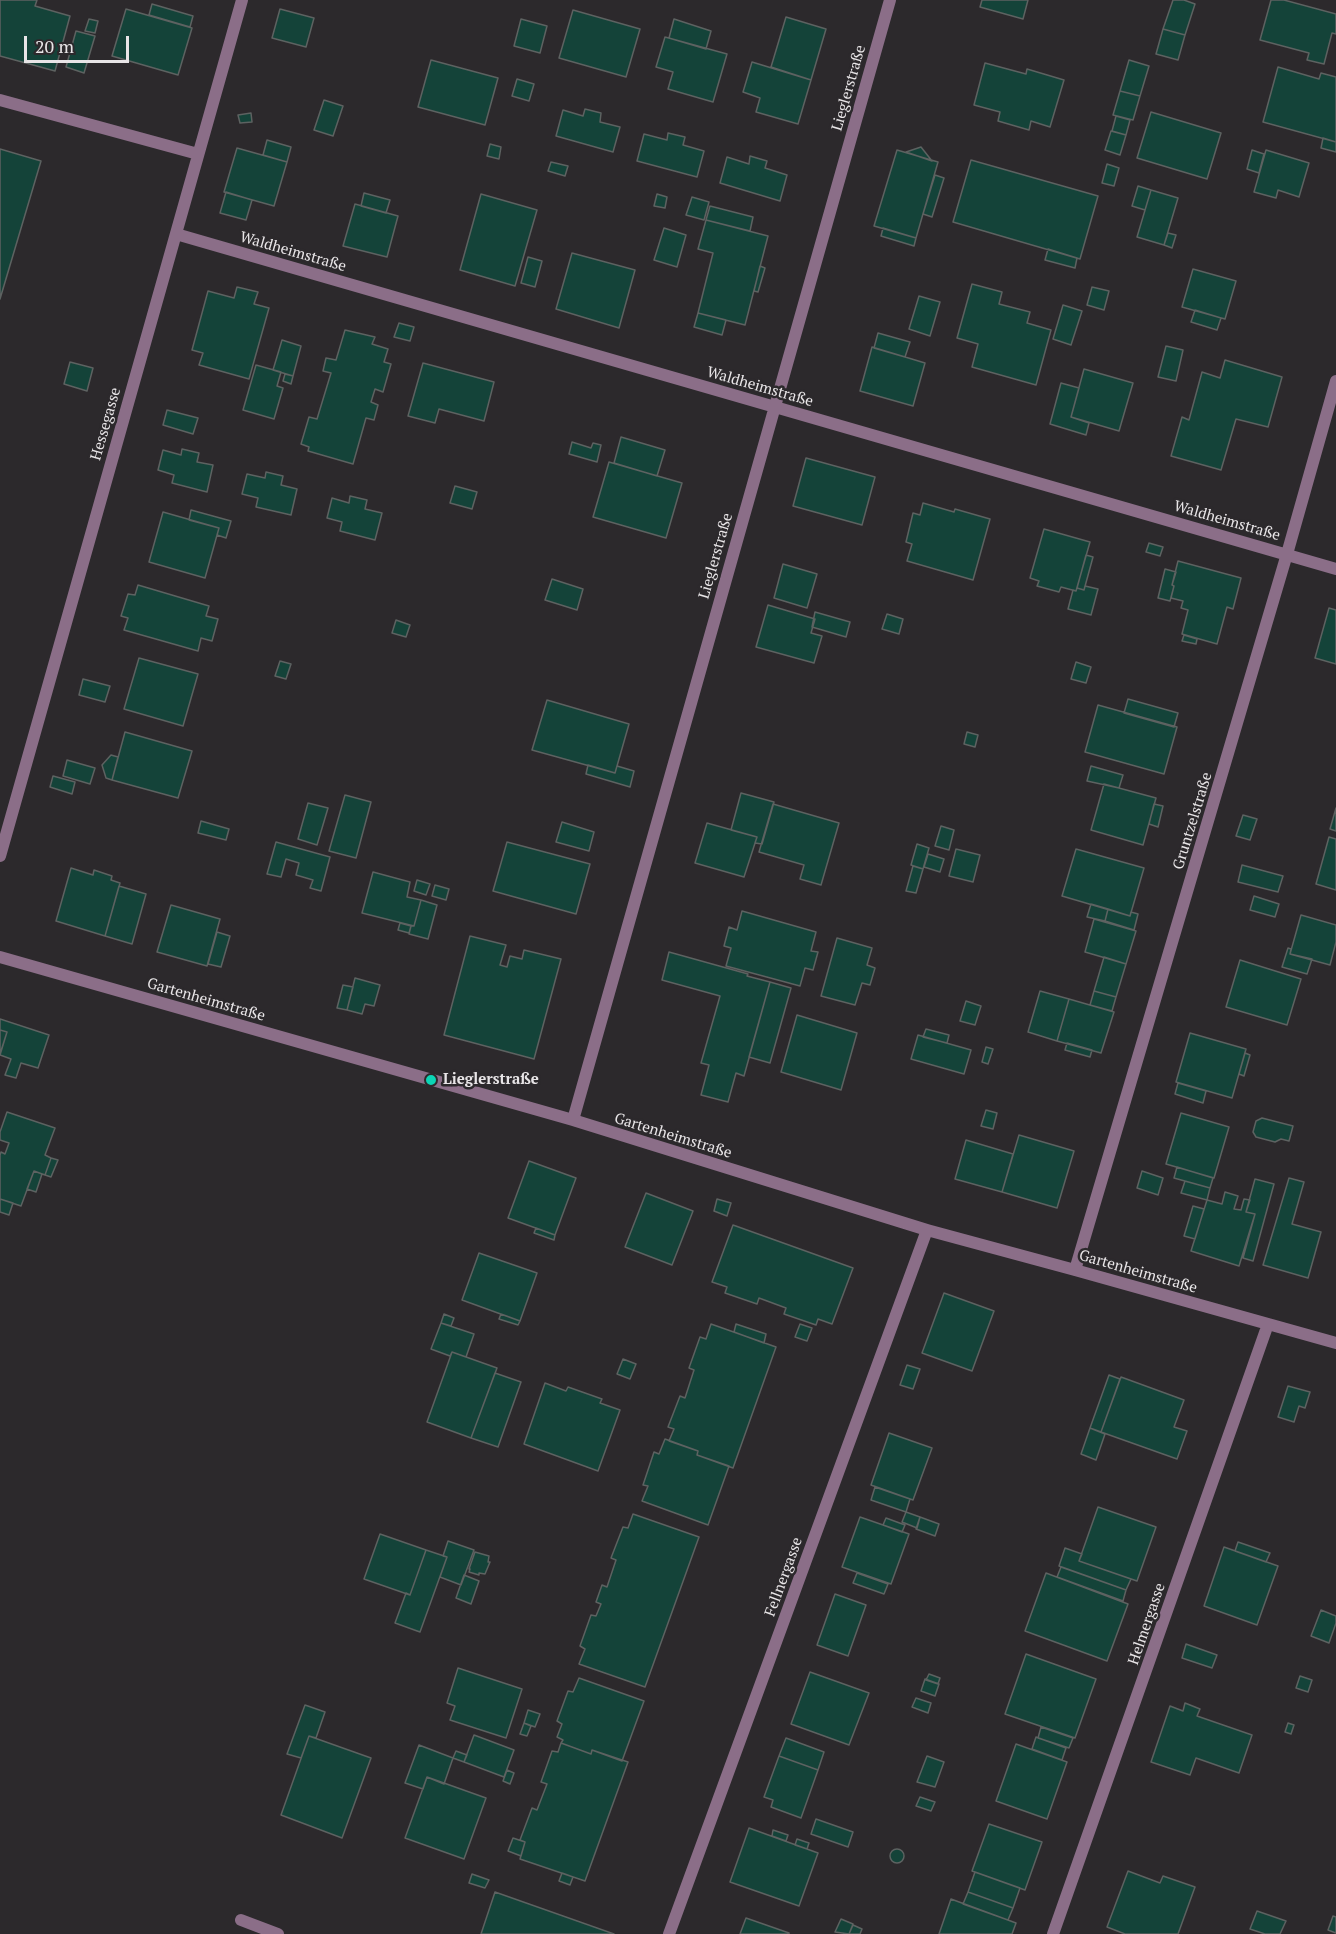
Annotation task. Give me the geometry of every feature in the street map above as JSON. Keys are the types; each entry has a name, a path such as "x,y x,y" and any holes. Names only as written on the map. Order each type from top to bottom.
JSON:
{"street":[{"name":"Hessegasse","path":"0,856 242,0"},
{"name":"Lieglerstraße","path":"573,1120 890,0"},
{"path":"0,100 198,154"},
{"name":"Waldheimstraße","path":"176,234 1336,568"},
{"name":"Gruntzelstraße","path":"1075,1270 1287,555 1336,381"},
{"name":"Gartenheimstraße","path":"0,957 573,1120 927,1230 1336,1343"},
{"name":"Fellnergasse","path":"669,1934 927,1230"},
{"name":"Helmergasse","path":"1053,1934 1268,1324"},
{"path":"241,1920 278,1934"}],"building":[{"path":"0,0 37,0 35,6 70,16 55,71 0,56"},
{"path":"982,0 1028,0 1023,19 980,7"},
{"path":"1173,0 1184,0 1195,4 1185,35 1163,29"},
{"path":"1271,0 1284,0 1336,14 1336,34 1332,33 1324,64 1307,60 1309,53 1260,40"},
{"path":"152,4 193,16 190,27 149,15"},
{"path":"126,9 192,28 178,75 112,56"},
{"path":"280,9 314,18 306,47 272,38"},
{"path":"573,10 640,29 626,77 559,58"},
{"path":"786,17 826,29 811,80 771,67"},
{"path":"89,19 98,21 95,33 85,31"},
{"path":"521,19 547,26 540,53 514,46"},
{"path":"674,19 711,31 706,49 669,38"},
{"path":"1163,29 1185,35 1178,60 1156,54"},
{"path":"76,31 95,36 84,73 66,67"},
{"path":"665,37 727,54 713,102 668,89 673,72 656,67"},
{"path":"431,60 498,78 485,125 418,107"},
{"path":"1129,60 1149,66 1140,96 1120,91"},
{"path":"752,62 811,80 798,124 756,112 760,98 743,92"},
{"path":"985,63 1026,74 1027,69 1064,80 1050,127 1031,121 1029,130 998,121 1000,112 974,105"},
{"path":"1278,67 1319,79 1321,73 1336,77 1336,142 1263,122"},
{"path":"517,79 534,84 529,101 512,96"},
{"path":"1120,91 1140,96 1133,120 1113,115"},
{"path":"324,100 343,106 333,136 314,130"},
{"path":"585,109 601,113 600,122 620,127 613,152 556,136 563,110 583,116"},
{"path":"1151,112 1221,133 1207,179 1137,158"},
{"path":"251,113 252,122 240,123 238,115"},
{"path":"1116,116 1130,120 1126,135 1112,131"},
{"path":"1111,131 1126,135 1120,155 1105,150"},
{"path":"668,133 685,137 683,145 704,151 697,177 637,161 644,134 667,140"},
{"path":"1323,138 1336,142 1336,152 1321,148"},
{"path":"267,140 291,147 287,162 263,155"},
{"path":"490,144 501,147 499,159 487,156"},
{"path":"921,147 932,161 906,152"},
{"path":"237,148 287,162 274,206 224,192"},
{"path":"0,149 41,161 0,299"},
{"path":"897,150 938,162 916,238 874,226"},
{"path":"1252,150 1264,154 1259,173 1247,169"},
{"path":"1266,150 1309,163 1299,197 1278,190 1276,198 1254,192"},
{"path":"750,156 767,161 765,168 787,175 780,201 720,183 727,157 749,164"},
{"path":"971,160 1098,196 1080,259 953,222"},
{"path":"551,162 568,166 565,176 548,171"},
{"path":"1107,164 1119,168 1114,186 1102,183"},
{"path":"935,175 944,178 932,217 923,214"},
{"path":"1138,186 1151,190 1145,210 1132,206"},
{"path":"1151,190 1178,198 1164,245 1137,237"},
{"path":"226,192 252,200 246,220 220,213"},
{"path":"364,193 390,200 386,213 361,206"},
{"path":"481,194 537,210 515,286 460,270"},
{"path":"657,194 667,197 665,208 654,206"},
{"path":"692,197 709,202 704,220 686,215"},
{"path":"355,204 398,216 387,257 343,246"},
{"path":"710,206 753,217 750,231 706,220"},
{"path":"706,220 768,236 745,325 698,313 713,253 698,249"},
{"path":"664,228 686,235 677,267 654,260"},
{"path":"883,228 916,238 914,246 881,236"},
{"path":"1168,233 1176,235 1172,248 1164,245"},
{"path":"1048,249 1077,258 1075,268 1045,260"},
{"path":"572,253 635,270 619,328 556,309"},
{"path":"528,257 542,261 535,287 521,283"},
{"path":"760,266 765,268 758,292 754,291"},
{"path":"1193,269 1236,281 1225,319 1182,307"},
{"path":"972,284 1002,292 999,304 1030,312 1027,323 1051,330 1036,385 972,367 978,344 957,338"},
{"path":"237,287 258,292 254,304 269,308 249,379 199,365 203,353 192,350 208,291 234,298"},
{"path":"1092,287 1109,291 1104,310 1087,305"},
{"path":"919,296 940,302 930,336 909,329"},
{"path":"1063,305 1082,311 1071,345 1053,339"},
{"path":"1195,310 1221,318 1217,330 1191,322"},
{"path":"698,313 726,320 722,335 694,327"},
{"path":"399,323 414,327 410,341 394,337"},
{"path":"345,330 375,337 372,344 388,349 384,362 391,364 383,392 375,389 371,402 378,405 374,420 366,418 353,464 308,451 309,447 301,444 309,417 317,419 331,373 323,371 326,358 336,360"},
{"path":"878,333 910,342 905,357 874,348"},
{"path":"282,340 301,346 293,376 273,370"},
{"path":"1166,346 1183,350 1176,381 1158,377"},
{"path":"872,347 925,363 913,406 860,391"},
{"path":"1225,360 1282,377 1268,427 1236,419 1221,470 1171,456 1182,417 1189,420 1202,372 1220,378"},
{"path":"70,362 93,368 87,391 64,384"},
{"path":"423,363 494,382 484,421 439,409 435,423 408,416"},
{"path":"256,365 281,372 277,386 283,388 274,419 243,410"},
{"path":"1084,369 1133,383 1119,431 1071,417"},
{"path":"285,374 293,376 291,384 283,381"},
{"path":"1061,383 1079,388 1071,417 1089,423 1086,435 1050,424"},
{"path":"167,410 198,418 193,434 163,425"},
{"path":"621,437 665,450 657,476 614,463"},
{"path":"572,442 591,448 593,443 601,445 597,462 569,454"},
{"path":"182,449 199,453 197,462 213,465 207,492 172,483 174,475 158,470 163,450 181,455"},
{"path":"806,458 875,477 862,525 793,506"},
{"path":"609,462 682,483 666,538 593,517"},
{"path":"266,472 283,476 281,485 297,489 291,515 256,507 258,498 242,494 247,474 265,478"},
{"path":"455,486 477,492 472,509 450,503"},
{"path":"350,496 367,500 365,509 382,513 375,540 340,531 342,522 327,518 332,498 349,503"},
{"path":"923,503 990,519 973,580 907,561 912,544 906,542 913,513 920,515"},
{"path":"191,510 231,521 226,538 217,535 219,528 189,520"},
{"path":"163,512 219,528 205,578 149,562"},
{"path":"1044,529 1090,542 1076,591 1061,587 1059,592 1037,586 1039,581 1030,578"},
{"path":"1149,543 1163,547 1160,556 1146,552"},
{"path":"1086,555 1093,557 1084,590 1077,588"},
{"path":"1178,561 1241,578 1233,609 1227,607 1217,644 1182,634 1188,610 1181,608 1183,601 1171,598"},
{"path":"783,564 817,574 807,608 774,598"},
{"path":"1165,569 1176,572 1170,601 1158,598"},
{"path":"552,579 583,589 577,610 545,600"},
{"path":"138,585 209,606 206,616 218,619 212,641 201,638 198,651 124,630 128,618 121,616 128,594 135,595"},
{"path":"1085,586 1098,589 1091,615 1068,609 1073,590 1076,591 1077,588 1084,590"},
{"path":"768,605 815,619 811,633 822,636 814,663 756,647"},
{"path":"1329,608 1336,610 1336,664 1315,658"},
{"path":"815,612 850,622 846,637 812,627"},
{"path":"887,614 903,619 899,634 882,629"},
{"path":"396,620 410,625 406,637 392,633"},
{"path":"1184,635 1197,639 1196,644 1182,641"},
{"path":"139,658 198,674 183,726 124,709"},
{"path":"280,661 291,664 286,679 275,676"},
{"path":"1076,662 1091,667 1086,683 1071,679"},
{"path":"83,679 110,686 105,702 79,695"},
{"path":"1128,699 1178,713 1174,727 1124,713"},
{"path":"547,700 629,724 615,773 532,750"},
{"path":"1098,705 1177,727 1164,774 1085,752"},
{"path":"125,732 192,751 178,798 112,780"},
{"path":"967,732 978,735 975,747 964,744"},
{"path":"111,755 118,757 112,780 106,778 102,765"},
{"path":"67,760 95,768 90,784 63,776"},
{"path":"588,765 615,773 617,766 634,771 630,787 586,774"},
{"path":"1091,766 1123,775 1119,788 1087,781"},
{"path":"53,776 75,782 72,794 50,787"},
{"path":"1104,784 1156,798 1143,845 1091,830"},
{"path":"741,793 774,802 762,844 755,843 757,837 731,830"},
{"path":"345,795 371,802 356,858 329,851"},
{"path":"308,803 328,808 317,845 298,839"},
{"path":"773,804 839,823 821,885 800,879 804,865 759,852"},
{"path":"1154,804 1163,806 1158,827 1149,824"},
{"path":"1336,808 1336,831 1330,829"},
{"path":"1243,815 1257,819 1250,840 1236,836"},
{"path":"201,821 229,829 226,840 198,833"},
{"path":"562,822 594,832 589,851 556,842"},
{"path":"707,823 757,837 744,877 695,863"},
{"path":"941,826 954,830 949,850 935,846"},
{"path":"1329,837 1336,839 1336,890 1316,884"},
{"path":"276,842 330,857 321,891 310,888 313,880 296,875 299,863 286,859 281,877 267,874"},
{"path":"507,842 590,864 576,914 493,891"},
{"path":"917,844 929,848 923,869 911,865"},
{"path":"956,849 980,855 973,882 949,876"},
{"path":"1076,849 1144,868 1130,916 1062,896"},
{"path":"928,854 944,859 940,872 924,867"},
{"path":"1242,865 1283,876 1278,892 1238,882"},
{"path":"913,866 923,869 916,893 906,891"},
{"path":"71,868 93,875 94,870 112,876 111,880 120,883 105,936 56,921"},
{"path":"373,872 410,882 407,897 421,900 414,926 362,913"},
{"path":"417,880 430,884 426,895 414,891"},
{"path":"435,885 449,889 446,900 432,896"},
{"path":"119,886 146,894 132,944 105,936"},
{"path":"1254,896 1279,904 1275,917 1250,910"},
{"path":"421,900 437,905 428,939 409,934 411,926 414,926"},
{"path":"1091,904 1108,909 1105,921 1087,917"},
{"path":"171,905 220,919 207,966 157,952"},
{"path":"1108,909 1130,916 1131,912 1138,914 1134,930 1105,921"},
{"path":"742,911 816,932 811,951 818,952 813,970 805,968 800,986 726,966 731,948 724,946 729,927 737,930"},
{"path":"1301,915 1336,925 1336,942 1330,965 1290,954"},
{"path":"1094,919 1136,931 1126,964 1085,952"},
{"path":"400,923 411,926 409,933 398,930"},
{"path":"217,932 230,936 221,967 208,964"},
{"path":"470,936 506,945 500,965 507,967 510,956 522,959 524,950 561,959 534,1059 444,1035"},
{"path":"837,938 872,948 867,965 875,968 870,985 862,983 855,1005 821,996"},
{"path":"1288,948 1291,949 1290,954 1312,959 1307,974 1282,967"},
{"path":"669,952 770,982 744,1076 736,1073 728,1102 701,1095 709,1065 701,1063 720,996 662,980"},
{"path":"1104,957 1126,964 1116,997 1094,991"},
{"path":"1240,960 1301,979 1287,1025 1226,1007"},
{"path":"355,978 380,985 374,1006 365,1004 362,1014 347,1010"},
{"path":"770,982 791,988 770,1063 749,1057"},
{"path":"343,985 353,987 347,1010 337,1008"},
{"path":"1040,991 1069,999 1057,1041 1028,1032"},
{"path":"1094,991 1116,997 1112,1011 1090,1005"},
{"path":"1069,999 1114,1012 1101,1053 1057,1041"},
{"path":"966,1001 981,1006 975,1025 960,1021"},
{"path":"797,1015 857,1033 841,1090 781,1072"},
{"path":"0,1019 49,1035 38,1068 21,1063 16,1078 5,1075 11,1059 0,1055 7,1032 0,1030"},
{"path":"926,1029 949,1035 947,1043 923,1037"},
{"path":"0,1030 7,1032 0,1054"},
{"path":"1190,1033 1246,1049 1232,1098 1176,1082"},
{"path":"918,1035 971,1050 964,1074 911,1059"},
{"path":"1067,1043 1092,1050 1090,1057 1065,1050"},
{"path":"986,1047 993,1049 988,1064 982,1062"},
{"path":"1245,1053 1250,1055 1244,1076 1239,1074"},
{"path":"1178,1083 1206,1091 1203,1103 1175,1094"},
{"path":"986,1110 997,1113 993,1129 981,1126"},
{"path":"7,1112 55,1128 45,1155 51,1158 45,1175 34,1171 21,1206 0,1199 0,1155 1,1152 5,1154 9,1143 0,1140 0,1132"},
{"path":"1181,1113 1229,1127 1214,1178 1166,1164"},
{"path":"1262,1118 1293,1126 1289,1141 1281,1139 1275,1142 1256,1137 1253,1132 1256,1121"},
{"path":"1019,1135 1074,1151 1057,1208 1002,1192"},
{"path":"966,1140 1013,1154 1002,1192 955,1179"},
{"path":"51,1158 58,1160 51,1177 45,1175"},
{"path":"529,1161 576,1178 555,1235 508,1218"},
{"path":"1177,1167 1213,1178 1210,1188 1174,1178"},
{"path":"34,1171 42,1174 36,1192 27,1189"},
{"path":"1142,1171 1163,1178 1158,1195 1137,1188"},
{"path":"1289,1178 1304,1182 1292,1224 1321,1232 1308,1278 1263,1265"},
{"path":"1255,1179 1274,1184 1253,1261 1243,1258 1255,1214 1246,1212"},
{"path":"1185,1181 1210,1188 1207,1200 1181,1193"},
{"path":"1225,1192 1238,1196 1234,1209 1241,1210 1244,1199 1250,1200 1246,1212 1255,1214 1239,1266 1191,1251 1207,1200 1222,1204"},
{"path":"646,1193 693,1211 672,1265 625,1247"},
{"path":"0,1199 13,1203 9,1215 0,1212"},
{"path":"717,1199 731,1203 727,1216 714,1211"},
{"path":"1193,1206 1204,1209 1195,1239 1184,1236"},
{"path":"733,1225 853,1268 832,1324 818,1319 816,1325 784,1314 786,1308 759,1298 757,1304 725,1293 727,1287 712,1282"},
{"path":"536,1228 555,1235 554,1240 534,1233"},
{"path":"479,1253 537,1273 520,1321 462,1300"},
{"path":"944,1293 994,1311 972,1371 922,1353"},
{"path":"444,1314 454,1318 451,1326 441,1323"},
{"path":"501,1314 520,1321 518,1325 499,1319"},
{"path":"441,1323 474,1334 466,1357 452,1352 450,1356 431,1349"},
{"path":"711,1324 776,1347 733,1468 697,1455 698,1451 669,1441 674,1429 668,1427 680,1396 685,1398 694,1370 689,1368 700,1337 706,1339"},
{"path":"736,1324 766,1334 764,1343 734,1332"},
{"path":"800,1324 812,1328 807,1341 795,1337"},
{"path":"452,1352 497,1368 471,1438 427,1422"},
{"path":"623,1359 636,1364 630,1379 617,1374"},
{"path":"907,1365 920,1369 913,1389 900,1385"},
{"path":"495,1373 521,1382 498,1447 471,1438"},
{"path":"1109,1375 1120,1379 1101,1432 1090,1428"},
{"path":"1121,1377 1184,1400 1174,1427 1187,1431 1177,1459 1101,1432"},
{"path":"545,1383 566,1391 568,1387 602,1399 600,1403 620,1410 598,1471 524,1444"},
{"path":"1288,1386 1310,1392 1305,1408 1299,1406 1294,1422 1278,1417"},
{"path":"1090,1428 1105,1434 1096,1460 1081,1454"},
{"path":"889,1433 932,1448 913,1500 871,1485"},
{"path":"665,1439 698,1451 697,1455 729,1466 708,1525 642,1501 648,1486 643,1485 654,1452 659,1454"},
{"path":"875,1487 910,1499 906,1512 871,1500"},
{"path":"1098,1507 1156,1527 1137,1581 1079,1561"},
{"path":"906,1512 920,1517 917,1528 902,1522"},
{"path":"633,1514 699,1537 645,1687 579,1664 585,1649 580,1646 591,1615 596,1616 601,1604 596,1602 602,1585 607,1587 616,1560 611,1558 623,1527 628,1528"},
{"path":"860,1517 909,1534 891,1584 842,1567"},
{"path":"920,1517 939,1524 935,1536 916,1529"},
{"path":"886,1518 905,1525 902,1532 883,1525"},
{"path":"380,1534 426,1550 410,1595 364,1579"},
{"path":"448,1541 474,1550 461,1585 440,1577 447,1557 443,1556"},
{"path":"1238,1542 1270,1553 1266,1562 1235,1551"},
{"path":"1224,1547 1278,1566 1257,1625 1204,1606"},
{"path":"1065,1548 1082,1554 1079,1561 1131,1579 1126,1590 1059,1566"},
{"path":"426,1550 447,1557 420,1632 395,1623 406,1593 410,1595"},
{"path":"475,1552 489,1556 488,1562 490,1562 485,1574 469,1572"},
{"path":"1061,1567 1126,1590 1123,1601 1057,1577"},
{"path":"857,1573 888,1584 884,1594 853,1583"},
{"path":"1046,1573 1128,1604 1107,1661 1025,1631"},
{"path":"464,1575 479,1581 471,1604 456,1598"},
{"path":"835,1594 866,1605 848,1656 817,1645"},
{"path":"1321,1610 1336,1616 1329,1643 1311,1636"},
{"path":"1186,1644 1217,1655 1212,1668 1182,1658"},
{"path":"1026,1654 1096,1679 1075,1738 1005,1714"},
{"path":"458,1668 522,1689 506,1738 450,1720 455,1706 447,1703"},
{"path":"810,1672 869,1693 849,1745 791,1724"},
{"path":"929,1674 940,1678 938,1684 926,1680"},
{"path":"1300,1676 1312,1680 1308,1692 1296,1688"},
{"path":"579,1678 644,1701 622,1761 592,1750 591,1754 561,1743 563,1740 557,1737 562,1724 557,1721 568,1691 573,1692"},
{"path":"925,1679 939,1684 935,1696 921,1691"},
{"path":"916,1698 931,1703 928,1713 912,1707"},
{"path":"1185,1703 1200,1709 1197,1716 1252,1735 1239,1773 1196,1758 1190,1775 1151,1762 1170,1706 1183,1711"},
{"path":"305,1705 325,1712 316,1738 309,1736 301,1758 287,1754"},
{"path":"528,1710 540,1714 535,1727 524,1723"},
{"path":"524,1723 531,1726 527,1736 520,1734"},
{"path":"1288,1723 1294,1725 1291,1734 1285,1732"},
{"path":"1041,1727 1073,1738 1069,1748 1038,1738"},
{"path":"474,1735 514,1750 504,1777 464,1762"},
{"path":"309,1736 371,1758 342,1838 281,1815"},
{"path":"1036,1737 1066,1748 1062,1760 1032,1749"},
{"path":"786,1738 824,1752 818,1770 779,1756"},
{"path":"561,1743 591,1754 592,1750 628,1762 585,1881 520,1859 525,1842 520,1840 532,1808 537,1810 547,1784 541,1782 552,1751 558,1752"},
{"path":"1016,1744 1067,1762 1047,1819 996,1801"},
{"path":"419,1745 453,1758 444,1784 427,1777 423,1789 405,1783"},
{"path":"456,1751 467,1755 464,1762 453,1758"},
{"path":"779,1756 818,1770 801,1818 771,1807 773,1800 764,1797"},
{"path":"927,1756 944,1762 935,1787 917,1782"},
{"path":"507,1770 514,1773 510,1784 503,1781"},
{"path":"427,1777 486,1798 464,1859 405,1838"},
{"path":"920,1797 935,1802 931,1811 916,1806"},
{"path":"816,1819 853,1832 848,1847 811,1834"},
{"path":"989,1824 1042,1842 1025,1890 972,1871"},
{"path":"749,1828 818,1853 799,1906 730,1882"},
{"path":"773,1830 788,1835 786,1841 772,1836"},
{"path":"513,1838 525,1842 521,1856 508,1851"},
{"path":"797,1839 809,1843 807,1849 795,1845"},
{"path":"894,1849 900,1849 904,1856 900,1863 894,1863 890,1859 890,1853"},
{"path":"1128,1871 1160,1883 1163,1876 1195,1887 1178,1934 1125,1934 1107,1927"},
{"path":"975,1872 1020,1888 1013,1908 968,1892"},
{"path":"562,1873 573,1877 570,1885 559,1881"},
{"path":"472,1874 489,1880 485,1888 469,1883"},
{"path":"495,1892 614,1934 481,1934"},
{"path":"968,1892 1013,1908 1008,1920 963,1904"},
{"path":"951,1899 1016,1923 1012,1934 939,1934"},
{"path":"1257,1911 1286,1921 1280,1934 1265,1934 1250,1929"},
{"path":"1333,1916 1336,1917 1336,1933 1328,1930"},
{"path":"746,1918 789,1933 789,1934 740,1934"},
{"path":"841,1919 853,1924 849,1934 835,1932"},
{"path":"853,1925 862,1929 860,1934 849,1934"}],"place":[{"name":"Lieglerstraße","path":"431,1080"}]}
